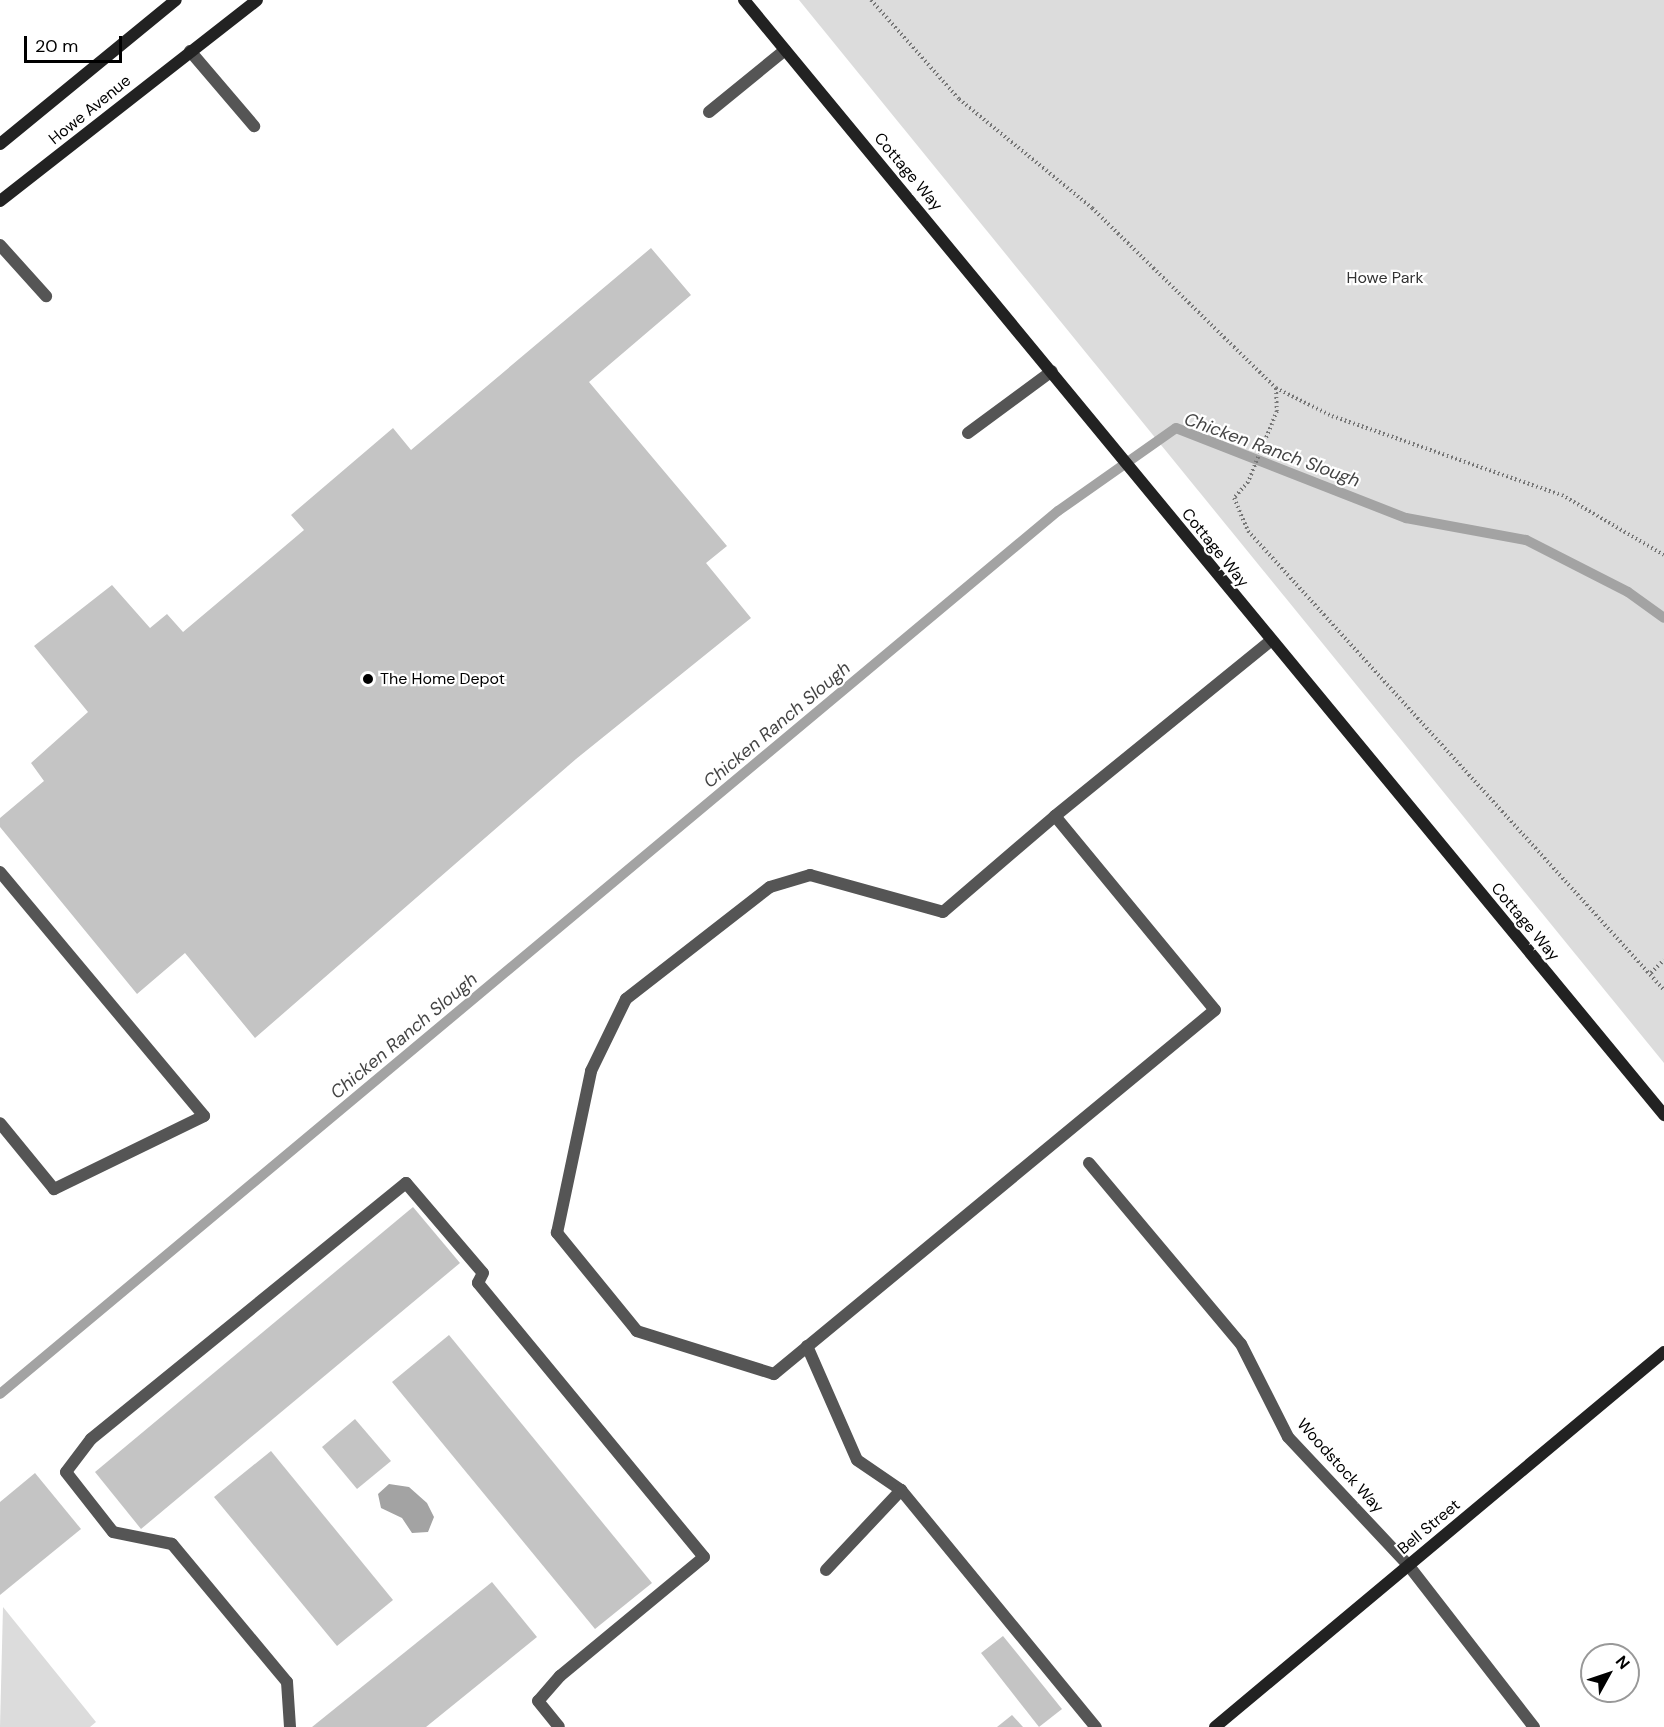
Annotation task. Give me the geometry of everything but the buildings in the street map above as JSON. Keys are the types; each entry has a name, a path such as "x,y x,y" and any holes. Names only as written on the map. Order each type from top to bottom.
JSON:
{"street":[{"name":"Howe Avenue","path":"0,144 176,0"},
{"name":"Howe Avenue","path":"0,201 257,0"},
{"name":"Cottage Way","path":"744,0 1052,370 1154,500 1270,641 1664,1115"},
{"path":"709,112 785,50"},
{"path":"190,51 254,126"},
{"path":"0,245 46,296"},
{"path":"968,433 1052,370"},
{"path":"1055,816 1215,1010 774,1374 637,1331 557,1233 591,1071 626,999 770,887 810,875 943,912 1055,816 1270,641"},
{"path":"0,872 204,1116 54,1188 0,1123"},
{"name":"Woodstock Way","path":"1089,1163 1241,1344 1288,1437 1409,1566 1534,1727"},
{"path":"290,1727 288,1682 172,1544 113,1532 66,1472 91,1439 406,1183 483,1273 478,1283 704,1557 560,1676 538,1701 559,1727"},
{"path":"807,1346 857,1460 900,1490 1095,1726"},
{"name":"Bell Street","path":"1215,1727 1664,1352"},
{"path":"826,1570 900,1490"}],"path":[{"path":"871,0 959,99 1092,208 1276,388 1332,416 1562,495 1664,555"},
{"path":"1276,388 1277,411 1248,482 1234,498 1248,531 1664,990"},
{"path":"1651,973 1664,960"}],"green space":[{"name":"Howe Park","path":"799,0 1664,0 1664,1063"},
{"path":"3,1607 96,1722 90,1727 0,1727"}],"shaded area":[{"path":"389,1484 409,1487 427,1503 434,1517 428,1532 412,1533 402,1518 381,1508 378,1494"}],"waterway":[{"name":"Chicken Ranch Slough","path":"0,1394 1058,511 1176,428 1406,518 1526,540 1628,592 1664,618"}],"place":[{"name":"The Home Depot","path":"368,679"}]}
